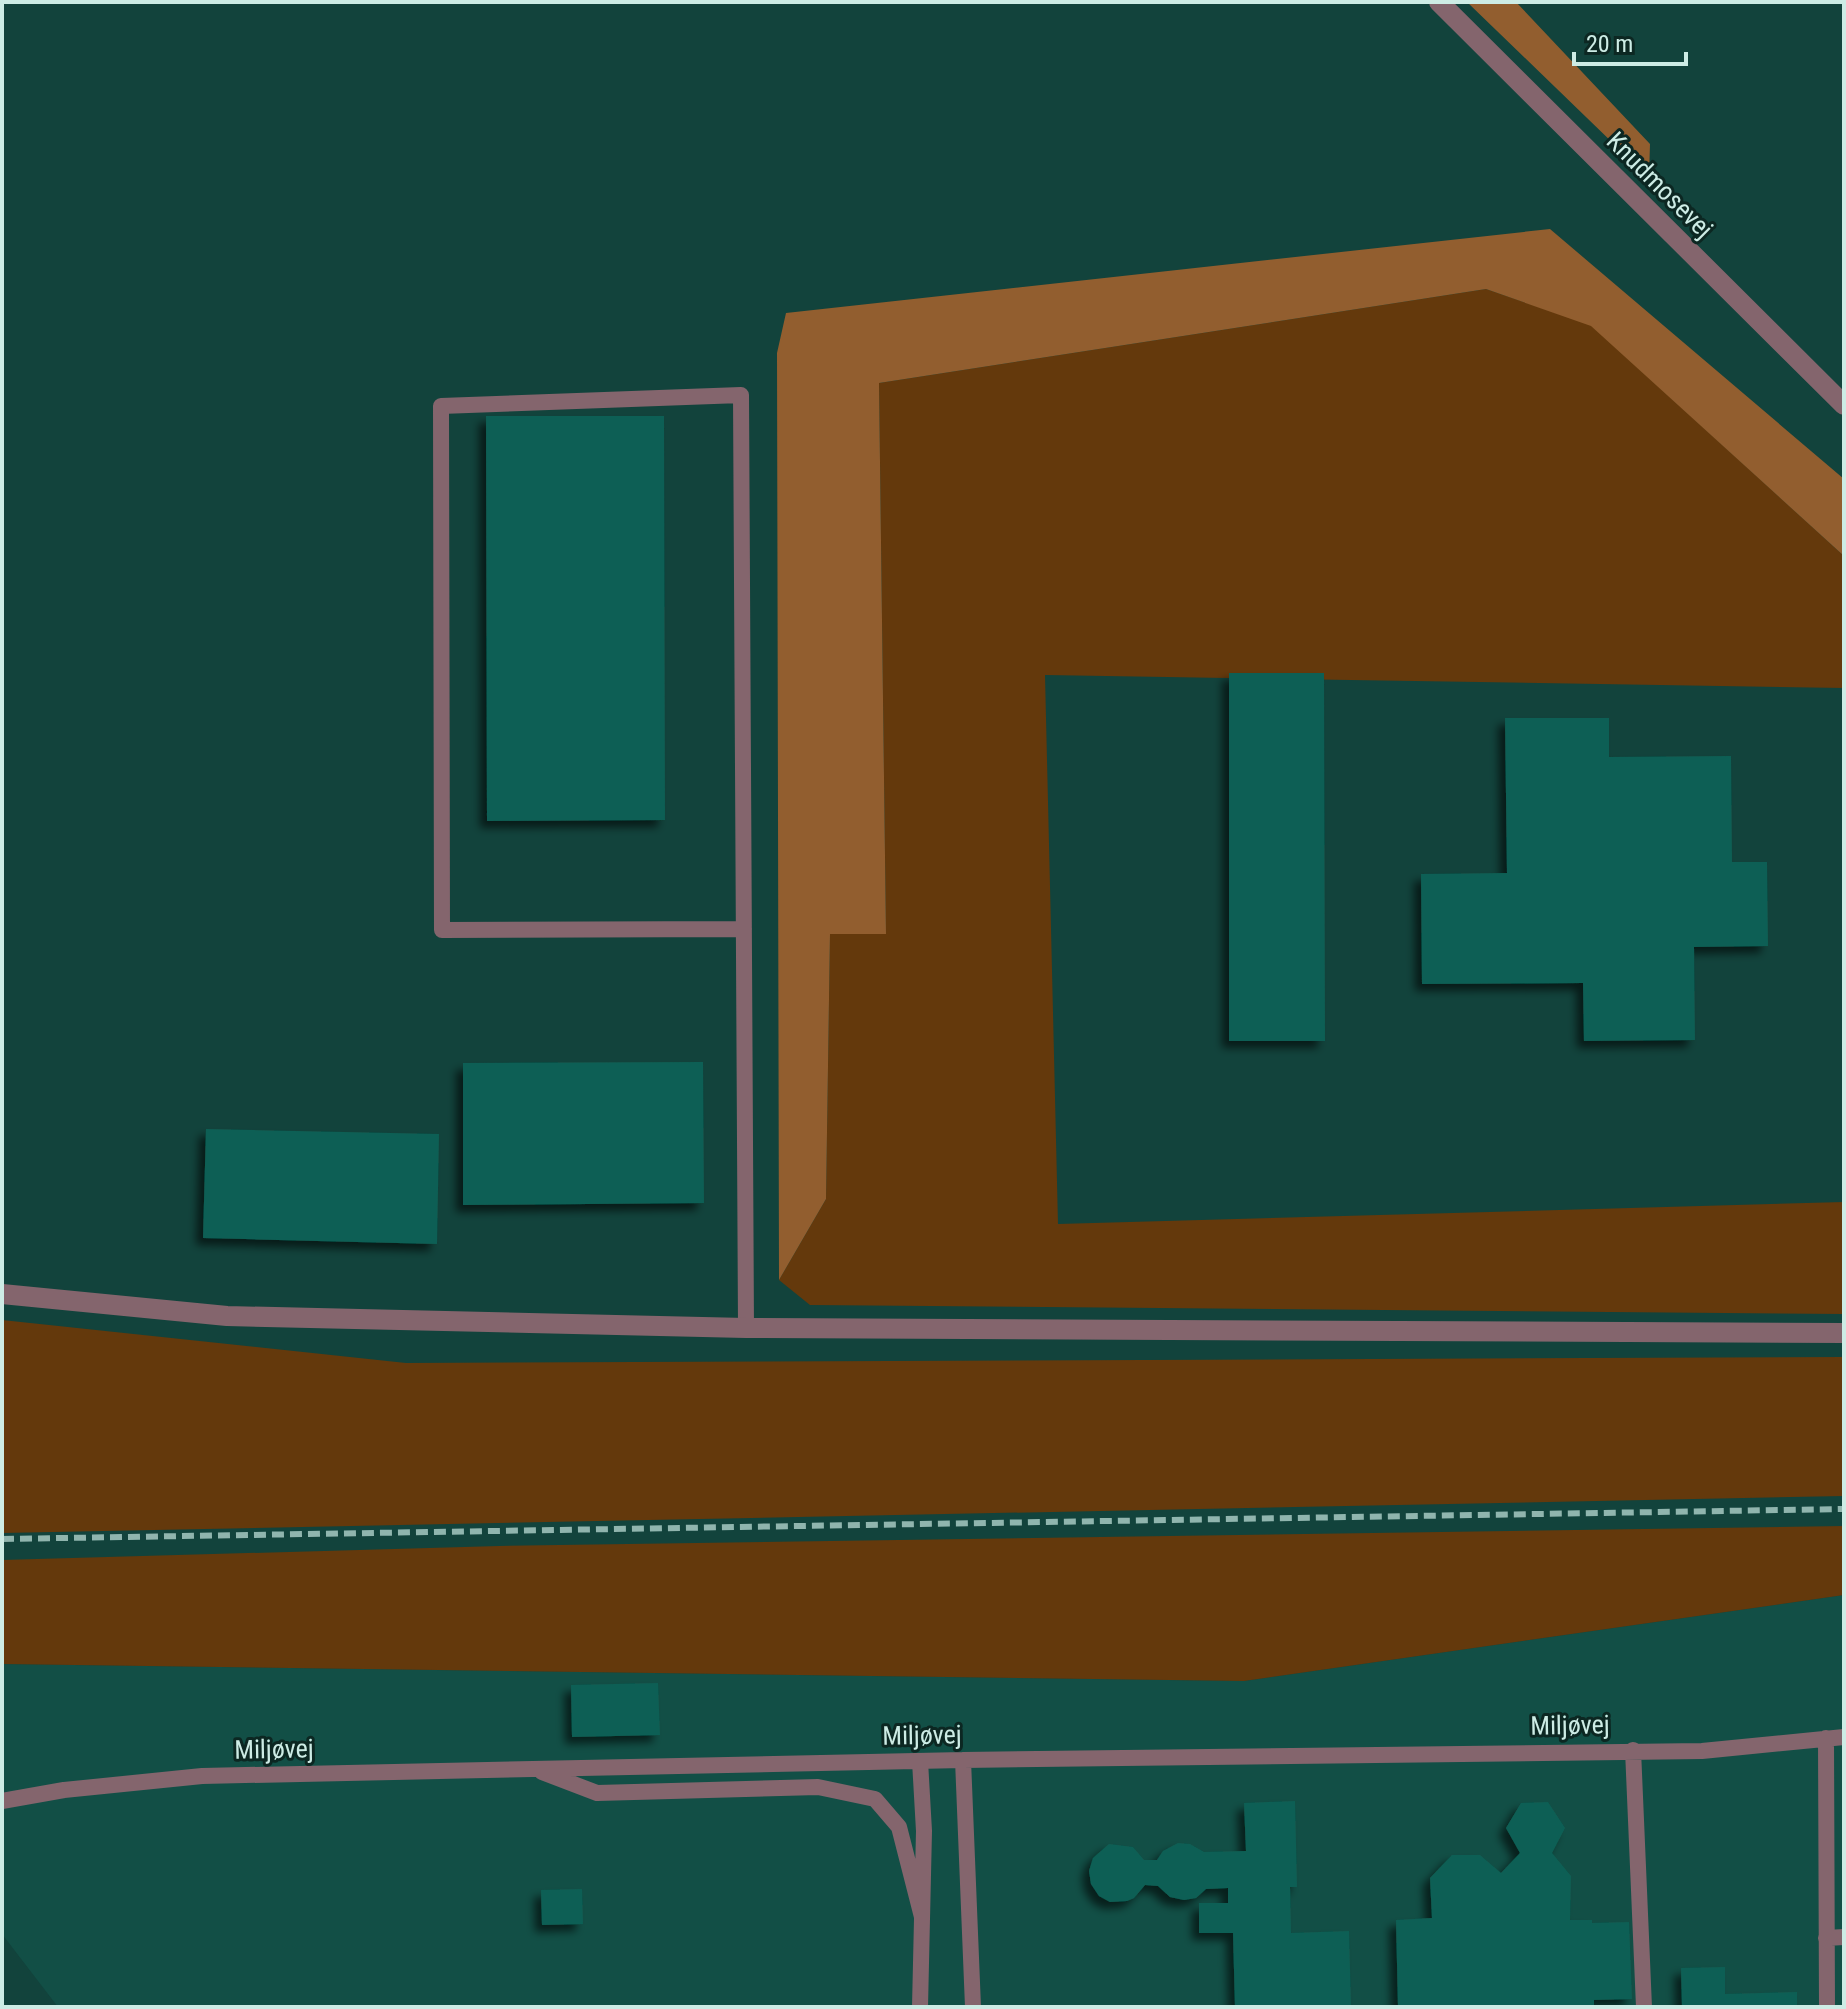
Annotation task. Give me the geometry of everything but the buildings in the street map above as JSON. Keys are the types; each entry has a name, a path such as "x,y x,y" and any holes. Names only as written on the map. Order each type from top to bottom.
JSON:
{"street":[{"name":"Knudmosevej","path":"1439,2 1844,405"},
{"path":"2,1294 227,1316 746,1328 1844,1333"}],"lane":[{"path":"744,929 442,930 441,406 741,395 744,929 746,1328"},
{"name":"Miljøvej","path":"2,1801 64,1790 202,1776 963,1760 1702,1751 1844,1737"},
{"path":"1826,1738 1827,2007"},
{"path":"1633,1750 1644,2007"},
{"path":"963,1760 973,2007"},
{"path":"920,1761 924,1831 920,2007"},
{"path":"533,1769 597,1793 818,1787 875,1799 899,1827 922,1917"},
{"path":"1826,1938 1844,1937"}],"shaded area":[{"path":"1467,2 1516,2 1650,144 1649,178"},
{"path":"1550,229 1844,479 1844,556 1591,326 1486,289 879,383 886,934 830,934 826,1199 779,1280 777,353 786,313"},
{"path":"1486,289 1591,325 1844,556 1844,688 1045,675 1058,1224 1844,1202 1844,1314 810,1305 779,1280 826,1199 830,934 886,934 879,383"},
{"path":"2,1320 406,1363 1844,1357 1844,1496 2,1533"},
{"path":"1844,1526 1844,1595 1244,1681 2,1664 2,1560 499,1546"},
{"path":"1844,1595 1844,2007 58,2007 2,1934 2,1664 1244,1681"}],"railway":[{"path":"2,1539 1844,1509"}]}
